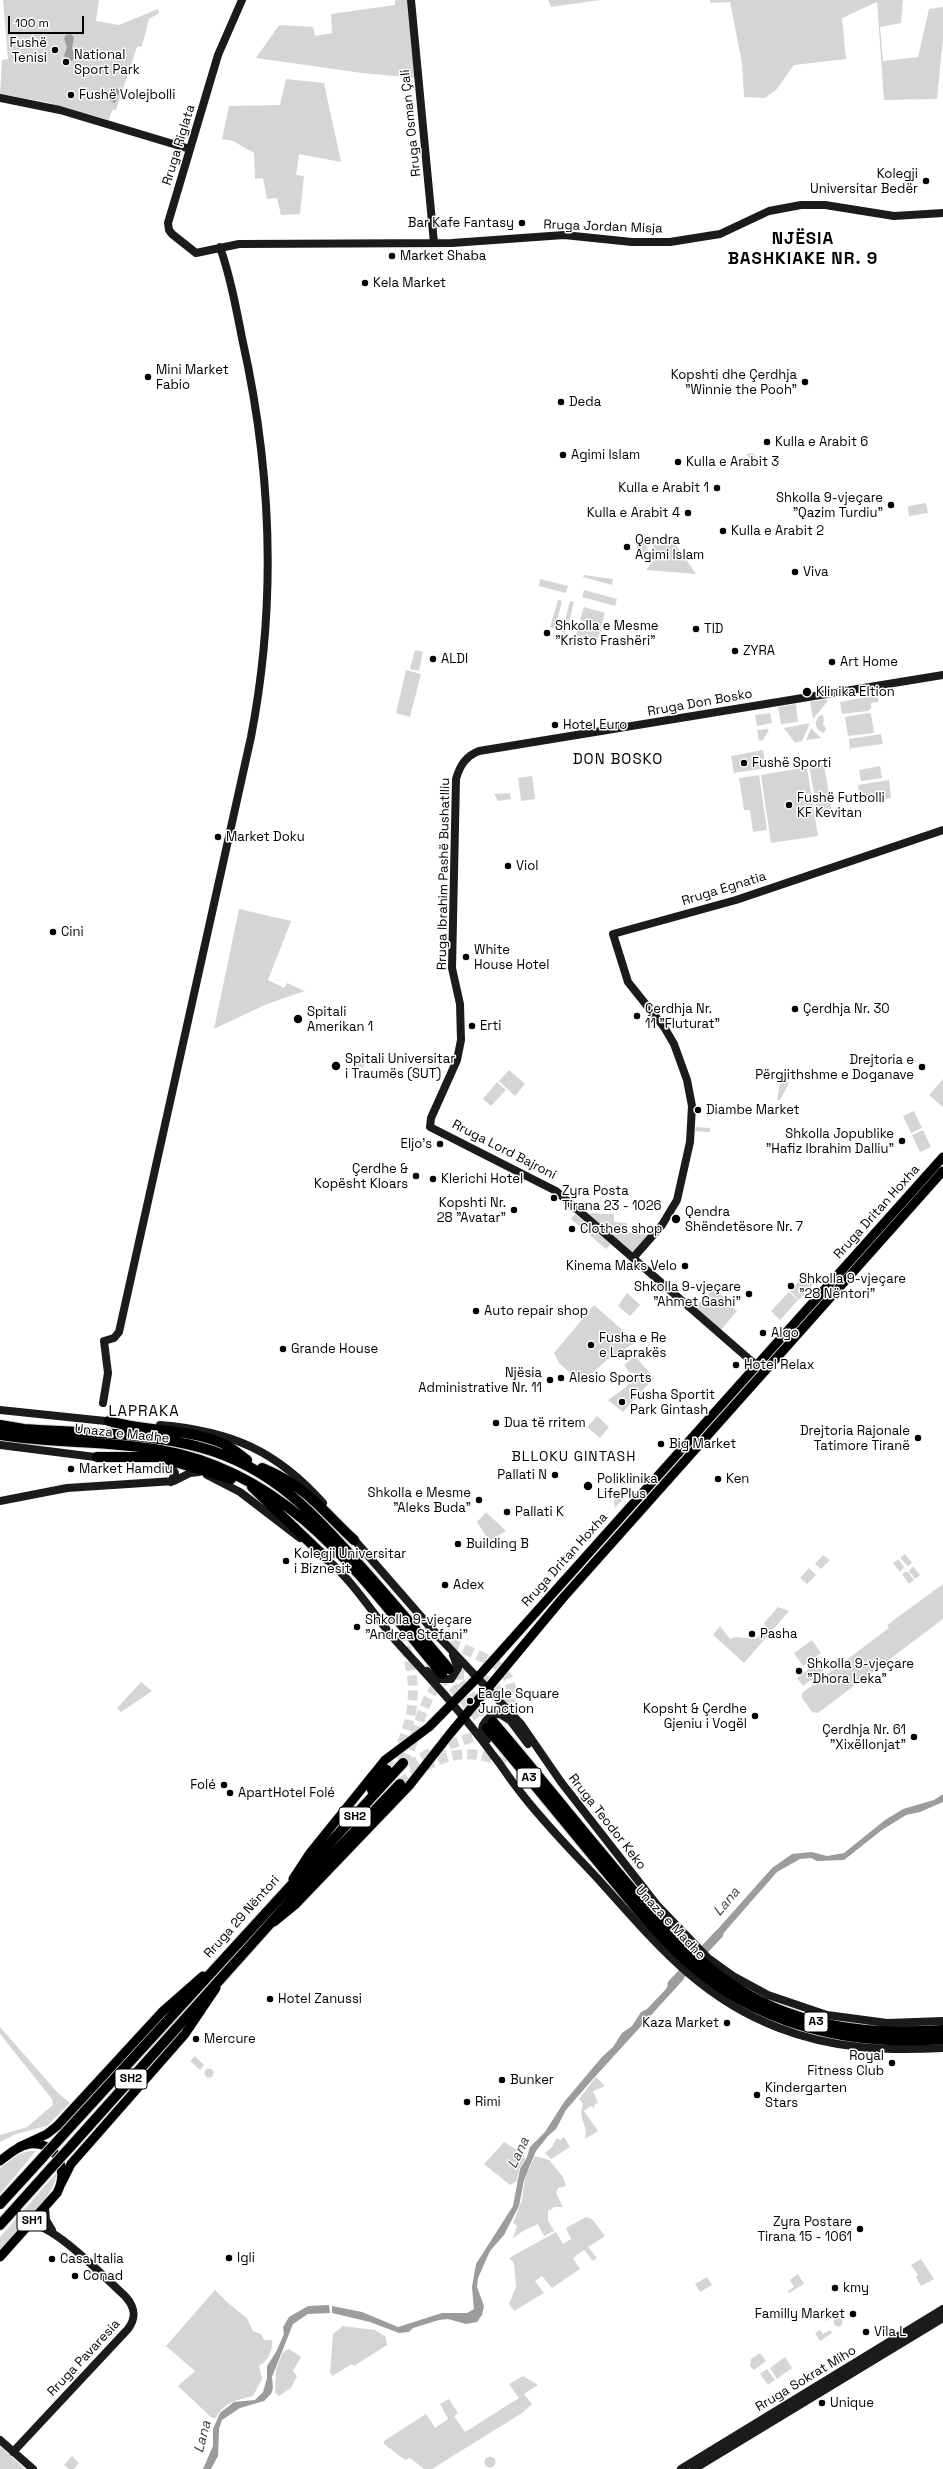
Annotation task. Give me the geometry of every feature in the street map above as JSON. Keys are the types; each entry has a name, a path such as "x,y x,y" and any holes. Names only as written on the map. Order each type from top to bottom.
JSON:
{"highway":[{"path":"109,1421 131,1427 186,1434 225,1445 279,1480 291,1494"},
{"name":"Unaza e Madhe","path":"0,1425 175,1441 234,1459 263,1474 291,1494 320,1521 386,1593 445,1671 317,1531 296,1511 259,1486 227,1470 186,1456 142,1447 0,1435"},
{"path":"175,1441 202,1443 249,1461"},
{"path":"186,1456 252,1487 317,1531"},
{"path":"96,1457 159,1457 241,1481"},
{"path":"260,1468 286,1478 305,1491 354,1540"},
{"path":"252,1487 327,1559"},
{"path":"369,1587 400,1634"},
{"path":"386,1593 416,1622"},
{"name":"Unaza e Madhe","path":"685,1955 533,1768 490,1725 570,1828 648,1921 720,1988 782,2020 814,2030 875,2040 943,2039"},
{"path":"520,1742 533,1768"},
{"name":"SH2","path":"281,1897 406,1765 359,1820 337,1849"},
{"path":"306,1870 387,1770"},
{"path":"509,1771 570,1828"},
{"name":"SH2","path":"268,1926 337,1849 400,1784"},
{"name":"Rruga 29 Nëntori","path":"216,1968 281,1897"},
{"name":"Rruga 29 Nëntori","path":"226,1972 268,1926"},
{"name":"SH2","path":"0,2204 216,1968"},
{"name":"Unaza e Madhe","path":"700,1968 784,2012 815,2022 841,2028 885,2032 943,2030"},
{"name":"SH2","path":"0,2225 226,1972"}],"main road":[{"name":"Rruga Riglata","path":"231,245 203,252 194,252 172,234 168,227 218,55 242,0"},
{"name":"Rruga Osman Çali","path":"411,0 434,243"},
{"path":"0,98 60,110 190,149"},
{"name":"Rruga Jordan Misja","path":"231,245 434,243 564,235 637,242 697,239 720,234 776,209 801,205 825,205 894,216 943,213"},
{"path":"103,1403 108,1373 104,1341 114,1338 119,1332 251,737 264,655 269,559 264,463 249,367 220,247"},
{"name":"Rruga Don Bosko","path":"465,760 469,755 479,751 943,675"},
{"name":"Rruga Ibrahim Pashë Bushatlliu","path":"430,1127 431,1118 456,1060 461,1040 460,1004 453,973 452,946 456,779 465,760"},
{"name":"Rruga Egnatia","path":"633,1258 657,1231 674,1204 682,1182 690,1142 692,1106 687,1080 676,1050 664,1027 628,982 613,934 736,900 943,830"},
{"name":"Rruga Lord Bajroni","path":"430,1127 551,1188 760,1369"},
{"name":"Rruga Dritan Hoxha","path":"463,1718 562,1599 943,1158"},
{"name":"Rruga Dritan Hoxha","path":"452,1704 943,1171"},
{"path":"0,1410 191,1428 229,1437 268,1455 302,1480 434,1631 458,1663 457,1673 451,1679 443,1680 432,1675 409,1649 386,1629 327,1559 240,1492 199,1472 170,1464 96,1457 0,1445"},
{"path":"170,1464 175,1473 172,1481"},
{"path":"0,1501 67,1488 172,1481 190,1473 199,1472"},
{"name":"Rruga Teodor Keko","path":"386,1629 509,1771 564,1843 700,1968 738,2009 778,2028 823,2042 873,2049 943,2048"},
{"name":"Rruga Teodor Keko","path":"434,1631 521,1724 542,1756 657,1905 685,1955"},
{"name":"Rruga 29 Nëntori","path":"281,1897 310,1852 385,1760 417,1737 452,1704"},
{"path":"509,1771 482,1733 483,1725 495,1714 505,1716 542,1756"},
{"name":"Rruga 29 Nëntori","path":"268,1926 296,1904 409,1786 463,1718"},
{"name":"Rruga 29 Nëntori","path":"2,2159 19,2147 47,2134 57,2126 166,2008 216,1968"},
{"name":"Rruga Teodor Keko","path":"700,1968 733,1976 768,1995 801,2008 827,2015 887,2023 943,2021"},
{"name":"Rruga 29 Nëntori","path":"62,2184 71,2164 185,2034 226,1972"},
{"path":"19,2147 34,2144 48,2148 61,2164 63,2173 62,2184"},
{"name":"SH1","path":"0,2257 45,2207 62,2184"},
{"path":"45,2207 46,2221 55,2234"},
{"path":"30,2224 41,2225 55,2234"},
{"name":"Rruga Pavaresia","path":"13,2452 128,2329 134,2317 132,2304 55,2234"},
{"name":"Rruga Sokrat Miho","path":"895,2343 943,2309"},
{"name":"Rruga Sokrat Miho","path":"682,2469 895,2343 943,2318"},
{"name":"Rruga Sokrat Miho","path":"694,2469 767,2420"},
{"path":"0,2440 33,2469"}],"shaded area":[{"name":"National Sport Park","path":"3,0 99,0 96,21 119,25 158,9 159,13 149,19 142,46 137,47 116,110 112,110 109,120 46,102 0,94 2,60 8,59"},
{"path":"395,0 410,0 418,78 362,73 256,58 279,25 313,27 315,36 332,33 331,14 395,5"},
{"path":"548,0 600,0 551,7"},
{"path":"710,0 903,0 901,23 880,27 883,61 918,57 929,9 943,7 943,38 937,99 884,100 877,2 842,18 846,59 794,65 776,90 765,98 744,97 742,63 730,2 711,3"},
{"path":"71,34 74,37 72,48 75,57 72,61 68,61 64,56 67,47 64,38 66,35"},
{"path":"286,79 324,83 341,162 299,154 296,175 304,176 300,214 281,215 277,198 267,199 263,178 255,179 254,153 233,141 222,139 229,106 280,105"},
{"path":"116,88 120,90 115,103 110,101 110,97 113,94 112,91"},
{"path":"753,453 762,465 755,465 746,454"},
{"path":"926,503 928,513 909,516 908,506"},
{"path":"644,538 649,553 640,556 635,541"},
{"path":"671,538 696,574 646,570 655,559 653,544"},
{"path":"584,575 613,579 612,585 583,577"},
{"path":"540,579 568,586 566,593 539,586"},
{"path":"584,590 617,599 615,606 582,597"},
{"path":"558,600 562,601 555,629 550,627"},
{"path":"570,601 574,602 566,633 562,632"},
{"path":"584,607 605,613 601,626 580,620"},
{"path":"579,623 601,629 597,641 576,635"},
{"path":"415,650 423,652 419,671 410,669"},
{"path":"406,670 421,674 410,717 396,713"},
{"path":"877,695 879,702 871,703 871,708 868,711 842,714 840,702"},
{"path":"827,699 827,702 813,719 810,702"},
{"path":"796,704 798,722 781,724 778,707"},
{"path":"770,713 772,723 757,726 755,715"},
{"path":"868,713 871,714 874,733 848,736 845,717"},
{"path":"822,714 824,719 823,724 826,728 824,733 818,730 816,725 817,719"},
{"path":"810,723 802,741 795,743 784,728"},
{"path":"811,728 821,738 806,740"},
{"path":"757,730 769,730 763,740 759,741"},
{"path":"881,734 883,744 851,748 850,752 849,739"},
{"name":"Fushë Sporti","path":"763,750 766,768 734,773 731,756"},
{"path":"824,764 832,813 818,815 809,766"},
{"name":"Fushë Sporti","path":"880,766 882,778 861,781 859,770"},
{"name":"Fushë Futbolli KF Kevitan","path":"807,767 818,836 771,843 761,775"},
{"path":"759,775 767,830 753,832 750,810 744,810 739,778"},
{"path":"532,776 535,799 521,801 518,778"},
{"path":"889,780 891,798 861,803 858,785"},
{"path":"510,793 511,799 498,801 494,794"},
{"path":"239,909 291,921 268,980 284,988 287,983 305,991 267,1004 214,1029"},
{"path":"362,1055 368,1058 363,1068 354,1064 356,1058 360,1060"},
{"path":"509,1070 525,1084 515,1096 499,1081"},
{"path":"943,1079 943,1107 929,1095"},
{"path":"786,1081 789,1083 780,1100 777,1100 780,1082"},
{"path":"497,1082 506,1090 491,1106 483,1099"},
{"path":"914,1111 922,1128 911,1133 903,1116"},
{"path":"696,1127 710,1128 710,1132 695,1131"},
{"path":"923,1130 931,1147 920,1152 912,1135"},
{"path":"582,1213 614,1214 614,1222 627,1223 627,1232 645,1233 652,1237 636,1255"},
{"path":"575,1214 611,1244 606,1249 571,1219"},
{"path":"807,1273 816,1281 799,1300 790,1291"},
{"path":"714,1288 737,1311 721,1330 695,1307"},
{"path":"789,1292 798,1300 780,1320 771,1311"},
{"path":"627,1293 640,1305 630,1316 618,1306"},
{"name":"Fusha e Re e Laprakës","path":"594,1305 636,1342 607,1360 581,1383 559,1363 554,1353"},
{"path":"635,1356 654,1378 623,1412 608,1400 626,1387 637,1374 629,1372 624,1365"},
{"path":"597,1416 609,1427 600,1438 587,1427"},
{"path":"628,1493 615,1508 613,1494"},
{"path":"486,1512 506,1531 489,1541 477,1522"},
{"path":"905,1554 912,1563 908,1566 900,1558"},
{"path":"823,1555 830,1560 821,1569 815,1564"},
{"path":"898,1559 904,1567 900,1572 893,1563"},
{"path":"913,1566 920,1575 915,1579 909,1571"},
{"path":"809,1568 816,1575 807,1584 800,1578"},
{"path":"908,1572 914,1580 909,1584 902,1574"},
{"path":"943,1584 943,1619 818,1713 812,1712 802,1698 802,1693 889,1628 887,1625"},
{"path":"778,1607 789,1611 744,1663 713,1635 720,1626 730,1639 736,1637 756,1639 766,1627 764,1623"},
{"path":"812,1640 821,1653 803,1666 794,1653"},
{"path":"818,1662 824,1670 803,1686 797,1678"},
{"path":"141,1682 152,1691 121,1712 117,1708"},
{"path":"943,1794 943,1802 920,1812 906,1815 882,1830 844,1860 817,1861 811,1858 800,1859 777,1872 714,1944 709,1939 772,1868 792,1854 812,1852 827,1856 844,1853 885,1820 903,1809 934,1800"},
{"path":"679,1974 684,1979 566,2110 556,2129 548,2136 536,2151 524,2180 519,2206 504,2235 490,2251 478,2278 477,2287 484,2306 482,2315 477,2322 466,2324 448,2319 439,2320 413,2328 409,2332 399,2333 370,2322 332,2313 332,2306 362,2312 398,2327 442,2313 467,2313 474,2309 472,2287 476,2264 513,2206 520,2169 527,2157 530,2147 545,2132 564,2102 602,2057 613,2047 622,2033 632,2026 641,2012 647,2009 666,1989 672,1978"},
{"path":"0,2027 58,2093 70,2103 47,2126 16,2134 0,2142 0,2135 27,2127 53,2105 52,2099 0,2034"},
{"path":"195,2056 204,2065 200,2070 190,2061"},
{"path":"209,2068 214,2073 209,2078 204,2073"},
{"path":"596,2077 605,2086 593,2091 598,2103 595,2104 594,2108 591,2106 584,2111 598,2131 585,2139 586,2130 581,2114 583,2104 579,2099"},
{"path":"564,2137 570,2147 551,2159 545,2153 552,2147 557,2138 560,2140"},
{"path":"504,2142 521,2152 525,2159 519,2169 517,2181 510,2185 484,2164"},
{"path":"29,2151 36,2151 0,2194 0,2168 19,2154"},
{"path":"535,2156 549,2160 563,2177 566,2186 558,2188 556,2193 563,2207 555,2207 548,2211 548,2220 554,2231 544,2236 538,2224 523,2231 513,2238 517,2226 513,2223 522,2200 525,2178"},
{"path":"57,2172 55,2182 43,2202 25,2224 0,2250 0,2237"},
{"path":"586,2217 592,2219 605,2236 588,2247 597,2258 593,2261 584,2250 573,2258 580,2269 552,2288 542,2276 535,2281 544,2293 514,2311 509,2304 516,2287 514,2263 509,2258 556,2232 563,2244 571,2239 566,2228"},
{"path":"921,2259 934,2279 921,2286 916,2277 918,2275 911,2265"},
{"path":"798,2274 804,2284 789,2293 788,2291 794,2287 790,2280"},
{"path":"707,2277 712,2285 700,2292 695,2284"},
{"path":"215,2290 228,2303 247,2318 253,2331 261,2334 264,2340 272,2340 272,2347 265,2362 259,2365 262,2379 253,2396 232,2402 223,2408 216,2418 212,2418 178,2386 195,2371 166,2346"},
{"path":"329,2305 330,2313 308,2314 293,2324 272,2377 273,2388 271,2394 264,2401 240,2408 222,2420 219,2429 218,2456 211,2469 203,2469 213,2446 213,2429 220,2413 234,2402 255,2400 263,2392 267,2378 267,2366 276,2352 284,2334 283,2327 289,2317 308,2306"},
{"path":"825,2311 828,2316 835,2312 836,2315 826,2321 821,2314"},
{"path":"836,2318 840,2318 842,2322 840,2326 836,2326 834,2324 834,2320"},
{"path":"343,2326 375,2330 386,2337 387,2345 354,2366 352,2364 332,2376 330,2372 333,2334"},
{"path":"820,2330 823,2334 830,2330 832,2333 820,2341 815,2333"},
{"path":"289,2349 301,2357 293,2371 297,2376 291,2388 279,2396 275,2392 276,2369 283,2352"},
{"path":"760,2353 766,2361 754,2370 750,2366 751,2359"},
{"path":"785,2357 792,2368 777,2379 770,2368"},
{"path":"767,2369 775,2380 768,2385 760,2374"},
{"path":"523,2376 538,2385 524,2394 532,2404 522,2413 432,2469 424,2469 410,2458 405,2460 384,2444 384,2441 426,2414 435,2428 448,2419 440,2404 449,2399 458,2413 454,2416 465,2432 519,2398 509,2384"},
{"path":"0,2446 25,2469 0,2469"},
{"path":"72,2456 79,2463 74,2469 69,2469 64,2465"},
{"path":"488,2457 492,2457 494,2458 494,2466 488,2467 485,2464 485,2460"}],"waterway":[{"name":"Lana","path":"672,1984 719,1934"}],"tunnel":[{"path":"409,1766 428,1754 451,1744 489,1732 503,1721 513,1694 508,1678 495,1663 440,1638 416,1622"},
{"path":"387,1770 397,1754 404,1737 412,1704 413,1687 411,1669 407,1652 400,1634"},
{"path":"451,1671 493,1722"},
{"path":"443,1675 487,1728"},
{"path":"403,1763 410,1750 426,1704 433,1690 443,1680 457,1675 482,1678 493,1684 501,1694 509,1712"},
{"path":"400,1784 426,1766 452,1756 466,1754 480,1755 510,1766"}],"place":[{"name":"Fushë Tenisi","path":"55,50"},
{"name":"National Sport Park","path":"66,62"},
{"name":"Fushë Volejbolli","path":"71,95"},
{"name":"Kolegji Universitar Bedër","path":"926,181"},
{"name":"Bar Kafe Fantasy","path":"522,223"},
{"name":"Market Shaba","path":"392,256"},
{"name":"Kela Market","path":"365,283"},
{"name":"Mini Market Fabio","path":"148,377"},
{"name":"Kopshti dhe Çerdhja \"Winnie the Pooh\"","path":"805,382"},
{"name":"Deda","path":"561,402"},
{"name":"Kulla e Arabit 6","path":"767,442"},
{"name":"Agimi Islam","path":"563,455"},
{"name":"Kulla e Arabit 3","path":"678,462"},
{"name":"Kulla e Arabit 1","path":"717,488"},
{"name":"Shkolla 9-vjeçare \"Qazim Turdiu\"","path":"891,505"},
{"name":"Kulla e Arabit 4","path":"688,513"},
{"name":"Kulla e Arabit 2","path":"723,531"},
{"name":"Qendra Agimi Islam","path":"627,547"},
{"name":"Viva","path":"795,572"},
{"name":"TID","path":"696,629"},
{"name":"Shkolla e Mesme \"Kristo Frashëri\"","path":"547,633"},
{"name":"ZYRA","path":"735,651"},
{"name":"ALDI","path":"433,659"},
{"name":"Art Home","path":"832,662"},
{"name":"Klinika Eltion","path":"807,692"},
{"name":"Hotel Euro","path":"555,725"},
{"name":"Fushë Sporti","path":"744,763"},
{"name":"Fushë Futbolli KF Kevitan","path":"789,805"},
{"name":"Market Doku","path":"218,837"},
{"name":"Viol","path":"508,866"},
{"name":"Cini","path":"53,932"},
{"name":"White House Hotel","path":"466,957"},
{"name":"Çerdhja Nr. 30","path":"795,1009"},
{"name":"Çerdhja Nr. 11 \"Fluturat\"","path":"637,1016"},
{"name":"Spitali Amerikan 1","path":"298,1019"},
{"name":"Erti","path":"472,1026"},
{"name":"Spitali Universitar i Traumës (SUT)","path":"336,1066"},
{"name":"Drejtoria e Përgjithshme e Doganave","path":"922,1067"},
{"name":"Diambe Market","path":"698,1110"},
{"name":"Shkolla Jopublike \"Hafiz Ibrahim Dalliu\"","path":"902,1141"},
{"name":"Eljo’s","path":"440,1144"},
{"name":"Çerdhe & Kopësht Kloars","path":"416,1176"},
{"name":"Klerichi Hotel","path":"433,1179"},
{"name":"Zyra Posta Tirana 23 - 1026","path":"554,1198"},
{"name":"Kopshti Nr. 28 \"Avatar\"","path":"514,1210"},
{"name":"Qendra Shëndetësore Nr. 7","path":"676,1219"},
{"name":"Clothes shop","path":"572,1229"},
{"name":"Kinema Maks Velo","path":"685,1266"},
{"name":"Shkolla 9-vjeçare \"28 Nëntori\"","path":"791,1286"},
{"name":"Shkolla 9-vjeçare \"Ahmet Gashi\"","path":"749,1294"},
{"name":"Auto repair shop","path":"476,1311"},
{"name":"Algo","path":"763,1333"},
{"name":"Fusha e Re e Laprakës","path":"591,1345"},
{"name":"Grande House","path":"283,1349"},
{"name":"Hotel Relax","path":"736,1365"},
{"name":"Alesio Sports","path":"561,1378"},
{"name":"Njësia Administrative Nr. 11","path":"550,1380"},
{"name":"Fusha Sportit Park Gintash","path":"622,1402"},
{"name":"Dua të rritem","path":"496,1423"},
{"name":"Drejtoria Rajonale Tatimore Tiranë","path":"918,1438"},
{"name":"Big Market","path":"661,1444"},
{"name":"Market Hamdiu","path":"71,1469"},
{"name":"Pallati N","path":"555,1475"},
{"name":"Ken","path":"718,1479"},
{"name":"Poliklinika LifePlus","path":"588,1486"},
{"name":"Shkolla e Mesme \"Aleks Buda\"","path":"479,1500"},
{"name":"Pallati K","path":"507,1512"},
{"name":"Building B","path":"458,1544"},
{"name":"Kolegji Universitar i Biznesit","path":"286,1561"},
{"name":"Adex","path":"445,1585"},
{"name":"Shkolla 9-vjeçare \"Andrea Stefani\"","path":"357,1627"},
{"name":"Pasha","path":"752,1634"},
{"name":"Shkolla 9-vjeçare \"Dhora Leka\"","path":"799,1671"},
{"name":"Eagle Square Junction","path":"470,1701"},
{"name":"Kopsht & Çerdhe Gjeniu i Vogël","path":"755,1716"},
{"name":"Çerdhja Nr. 61 \"Xixëllonjat\"","path":"914,1737"},
{"name":"Folé","path":"224,1785"},
{"name":"ApartHotel Folé","path":"230,1793"},
{"name":"Hotel Zanussi","path":"270,1999"},
{"name":"Kaza Market","path":"727,2023"},
{"name":"Mercure","path":"196,2039"},
{"name":"Royal Fitness Club","path":"892,2063"},
{"name":"Bunker","path":"502,2080"},
{"name":"Kindergarten Stars","path":"757,2095"},
{"name":"Rimi","path":"467,2102"},
{"name":"Zyra Postare Tirana 15 - 1061","path":"860,2229"},
{"name":"Igli","path":"229,2258"},
{"name":"Casa Italia","path":"52,2259"},
{"name":"Conad","path":"75,2276"},
{"name":"kmy","path":"835,2288"},
{"name":"Familly Market","path":"853,2314"},
{"name":"Vila L","path":"866,2332"},
{"name":"Unique","path":"822,2403"}],"district":[{"name":"NJËSIA BASHKIAKE NR. 9","path":"803,249"},
{"name":"DON BOSKO","path":"618,760"},
{"name":"LAPRAKA","path":"144,1412"},
{"name":"BLLOKU GINTASH","path":"574,1457"}]}
